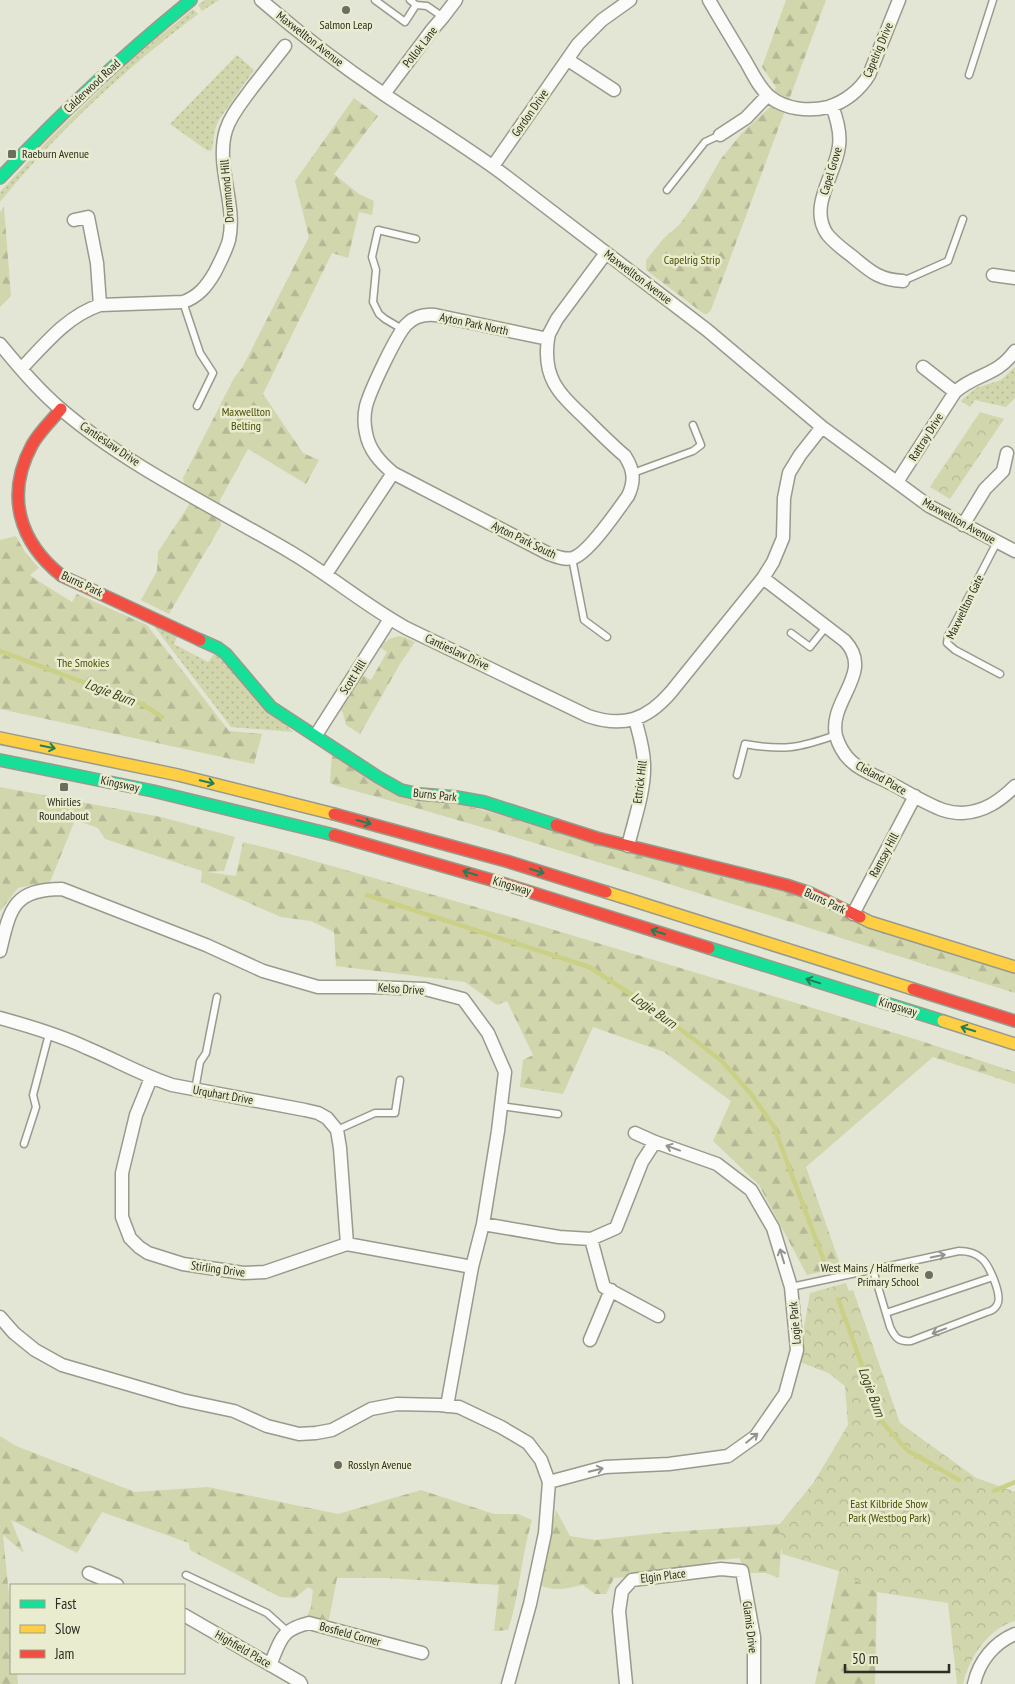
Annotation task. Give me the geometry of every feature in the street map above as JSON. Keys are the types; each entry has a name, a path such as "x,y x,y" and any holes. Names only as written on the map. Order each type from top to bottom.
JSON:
{"main road":[{"name":"Calderwood Road","path":"0,178 29,146 89,88 191,0"},
{"name":"Burns Park","path":"61,409 33,443 18,485 20,520 32,547 43,561 62,576 218,648 242,670 270,707 316,735 378,777 401,790 484,802 566,829 786,885 810,893 870,922 1015,967"},
{"name":"Kingsway","path":"0,738 131,764 322,810 442,843 506,861 1015,1020"},
{"name":"Kingsway","path":"0,760 153,791 300,826 395,852 495,881 1015,1044"}],"street":[{"name":"Maxwellton Avenue","path":"260,0 297,30 384,94 493,166 707,330 822,427 929,506 1015,551"},
{"name":"Pollok Lane","path":"384,94 456,0"},
{"name":"Gordon Drive","path":"493,166 578,44 595,26 630,0"},
{"name":"Capelrig Drive","path":"709,0 754,76 768,95 776,101 791,107 815,109 832,106 866,82 899,0"},
{"name":"Drummond Hill","path":"183,302 198,294 210,281 229,240 229,214 223,156 224,138 229,121 285,46"},
{"path":"568,60 614,90"},
{"path":"720,135 746,118 768,95"},
{"name":"Capel Grove","path":"832,106 839,128 840,144 822,200 823,225 832,239 875,275 890,280 902,281"},
{"path":"74,220 88,217 97,263 100,305"},
{"path":"606,253 557,319 549,334 547,359 549,372 557,390 625,456 633,473"},
{"path":"993,274 1015,278"},
{"path":"21,368 70,321 85,311 100,305 183,302"},
{"name":"Ayton Park North","path":"402,329 412,320 429,314 548,339"},
{"path":"326,574 393,473 372,450 366,435 364,418 370,395 402,329"},
{"name":"Cantieslaw Drive","path":"0,346 61,409 79,424 122,454 326,574 390,619 421,636 588,716 598,720 616,722 635,719 650,712 664,700 763,578 777,554 783,538 784,498 789,473 800,455 822,427"},
{"name":"Rattray Drive","path":"897,482 955,392 961,386 1000,368 1015,351"},
{"path":"923,366 955,392"},
{"path":"963,525 985,489 1003,471 1007,453"},
{"name":"Ayton Park South","path":"393,473 558,558 572,558 586,551 628,496 632,488 633,473"},
{"path":"763,578 850,646 854,653 856,662 853,678 837,711 836,736"},
{"name":"Scott Hill","path":"316,735 390,619"},
{"name":"Ettrick Hill","path":"628,846 640,795 644,767 644,755 635,719"},
{"name":"Cleland Place","path":"836,736 842,751 853,763 948,812 970,812 989,807 998,802 1015,786"},
{"name":"Ramsay Hill","path":"853,914 915,796"},
{"name":"Kelso Drive","path":"0,950 13,908 22,898 37,890 62,889 206,945 263,971 318,987 425,989 463,999 488,1033 505,1072 483,1224 472,1267 447,1406"},
{"name":"Urquhart Drive","path":"0,1018 86,1047 151,1078 195,1090 318,1113 326,1118 337,1130"},
{"name":"Stirling Drive","path":"151,1078 136,1115 122,1173 122,1217 130,1238 138,1247 148,1253 183,1264 243,1273 265,1272 347,1244 472,1267"},
{"path":"337,1130 347,1244"},
{"name":"Logie Park","path":"549,1482 605,1467 669,1464 728,1456 756,1436 785,1394 797,1350 791,1287 773,1228 751,1190 717,1164 635,1133"},
{"path":"483,1224 559,1237 591,1238 616,1228 642,1162 655,1142"},
{"path":"591,1238 604,1287 658,1316"},
{"path":"590,1340 611,1290"},
{"path":"0,1317 14,1333 35,1350 62,1366 182,1400 234,1411 267,1426 299,1434 332,1430 371,1409 397,1404 459,1407 501,1427 528,1443 542,1460 549,1482 545,1533 530,1604 508,1684"},
{"name":"Elgin Place","path":"626,1684 620,1612 622,1591 632,1580 721,1569 742,1571"},
{"name":"Glamis Drive","path":"742,1571 754,1637 754,1684"},
{"path":"89,1573 115,1584"},
{"name":"Highfield Place","path":"185,1616 301,1684"},
{"name":"Bosfield Corner","path":"287,1632 294,1627 309,1623 422,1653"},
{"path":"270,1665 284,1634 287,1632"},
{"path":"974,1684 988,1652 1007,1637 1015,1634"}],"lane":[{"path":"375,0 405,22 416,5"},
{"path":"410,0 416,5 427,6 443,17"},
{"path":"969,75 993,0"},
{"path":"667,190 705,142 720,135"},
{"path":"902,281 948,260 963,219"},
{"path":"402,329 385,320 376,308 373,295 376,270 372,257 378,230 416,239"},
{"path":"183,302 200,353 213,373 197,406"},
{"path":"633,473 693,451 701,445 693,425"},
{"name":"Maxwellton Gate","path":"997,542 948,636 948,643 955,650 1000,674"},
{"path":"572,558 584,620 607,637"},
{"path":"791,633 810,647 826,627"},
{"path":"737,775 745,744 761,747 791,748 836,736"},
{"path":"195,1090 200,1062 206,1053 217,997"},
{"path":"24,1144 36,1107 33,1095 49,1034"},
{"path":"337,1130 374,1113 395,1113 400,1080"},
{"path":"501,1106 558,1114"},
{"path":"791,1287 958,1251 968,1251 983,1259 989,1268 1000,1298 998,1305 993,1309 912,1341 899,1341 894,1336 873,1270"},
{"path":"886,1313 992,1277"},
{"path":"186,1575 267,1613 287,1632"}],"green space":[{"path":"205,0 219,0 202,11 198,5"},
{"name":"Capelrig Strip","path":"786,0 826,0 711,310 704,314 646,270 646,260 664,238 680,224 698,199 720,160 742,133 769,108 776,87 762,67"},
{"path":"193,9 198,14 145,56 93,102 45,151 0,202 0,192 51,137 134,57"},
{"path":"237,55 254,70 218,121 212,150 208,151 170,124"},
{"name":"Maxwellton Belting","path":"354,98 378,116 334,174 359,194 374,201 372,215 359,212 348,258 332,253 263,394 303,453 319,460 306,484 248,449 220,500 221,525 169,614 141,600 157,571 158,552 189,505 183,478 309,237 295,181"},
{"path":"4,207 11,296 0,307 0,212"},
{"path":"1015,367 1015,398 1006,407 975,400 970,407 961,401 976,388 1001,380"},
{"path":"980,412 1004,419 950,499 930,487"},
{"name":"The Smokies","path":"16,536 25,552 39,568 30,575 72,602 77,594 147,625 229,731 262,734 254,764 0,709 0,540"},
{"path":"154,626 178,634 174,644 208,662 215,653 293,732 231,727"},
{"path":"399,636 415,642 400,664 360,734 346,725 343,713 339,708 361,674 371,680 387,652 378,646 382,640 386,642"},
{"path":"332,753 376,782 784,890 1015,973 1015,993 591,860 334,785 330,783"},
{"path":"0,787 161,817 235,837 224,871 207,872 236,876 243,842 279,851 528,922 921,1041 1015,1072 1015,1084 933,1057 806,1167 841,1267 807,1275 759,1185 713,1141 731,1101 664,1052 593,1027 563,1094 520,1087 523,1060 533,1055 507,1001 497,1005 465,982 336,966 334,932 311,921 281,917 201,882 202,871 105,839 98,828 75,820 50,882 18,888 0,911"},
{"name":"East Kilbride Show Park (Westbog Park)","path":"846,1283 849,1291 853,1290 900,1423 976,1478 1015,1492 1015,1621 996,1630 981,1645 970,1664 963,1684 957,1684 948,1603 877,1592 839,1571 782,1554 780,1524 814,1482 848,1425 845,1386 829,1373 798,1361 810,1293"},
{"path":"808,1310 900,1424 976,1478 1015,1492 781,1549 779,1578 766,1573 748,1573 739,1558 711,1561 702,1571 614,1578 606,1594 595,1594 583,1585 560,1589 537,1584 556,1510 570,1536 595,1540 658,1533 780,1524 796,1504 875,1503 845,1386 829,1373 798,1361"},
{"path":"0,1436 16,1446 135,1492 208,1487 338,1514 421,1490 494,1514 518,1514 532,1520 508,1630 494,1631 499,1585 386,1578 337,1578 329,1619 325,1623 306,1619 311,1607 313,1590 308,1587 295,1598 280,1597 190,1550 189,1543 102,1512 77,1553 11,1520 24,1553 3,1535 10,1606 10,1674 17,1674 18,1684 0,1684"},
{"path":"839,1571 877,1592 875,1684 815,1684"}],"waterway":[{"name":"Logie Burn","path":"0,651 142,704 162,717"},
{"name":"Logie Burn","path":"367,895 589,967 654,1009 722,1061 751,1094 774,1127 824,1261"},
{"name":"Logie Burn","path":"838,1299 883,1423 907,1450 959,1480"},
{"name":"Logie Burn","path":"994,1491 1015,1482"}],"traffic: fast":[{"path":"0,178 92,86 191,0"},
{"path":"200,640 226,654 271,707 401,790 484,802 556,825"},
{"path":"0,760 153,791 334,835"},
{"path":"709,948 943,1021"}],"traffic: slow":[{"path":"0,738 178,775 334,814"},
{"path":"606,892 913,989"},
{"path":"860,917 870,922 1015,967"},
{"path":"943,1021 1015,1044"}],"traffic: jam":[{"path":"61,409 32,445 19,482 18,499 21,516 26,533 35,548 47,563 62,576 200,640"},
{"path":"334,814 506,861 606,892"},
{"path":"556,825 597,838 786,885 810,893 860,917"},
{"path":"334,835 495,881 709,948"},
{"path":"913,989 1015,1021"}],"place":[{"name":"Salmon Leap","path":"346,10"},
{"name":"Raeburn Avenue","path":"12,154"},
{"name":"Whirlies Roundabout","path":"64,787"},
{"name":"West Mains / Halfmerke Primary School","path":"929,1275"},
{"name":"Rosslyn Avenue","path":"338,1465"}]}
